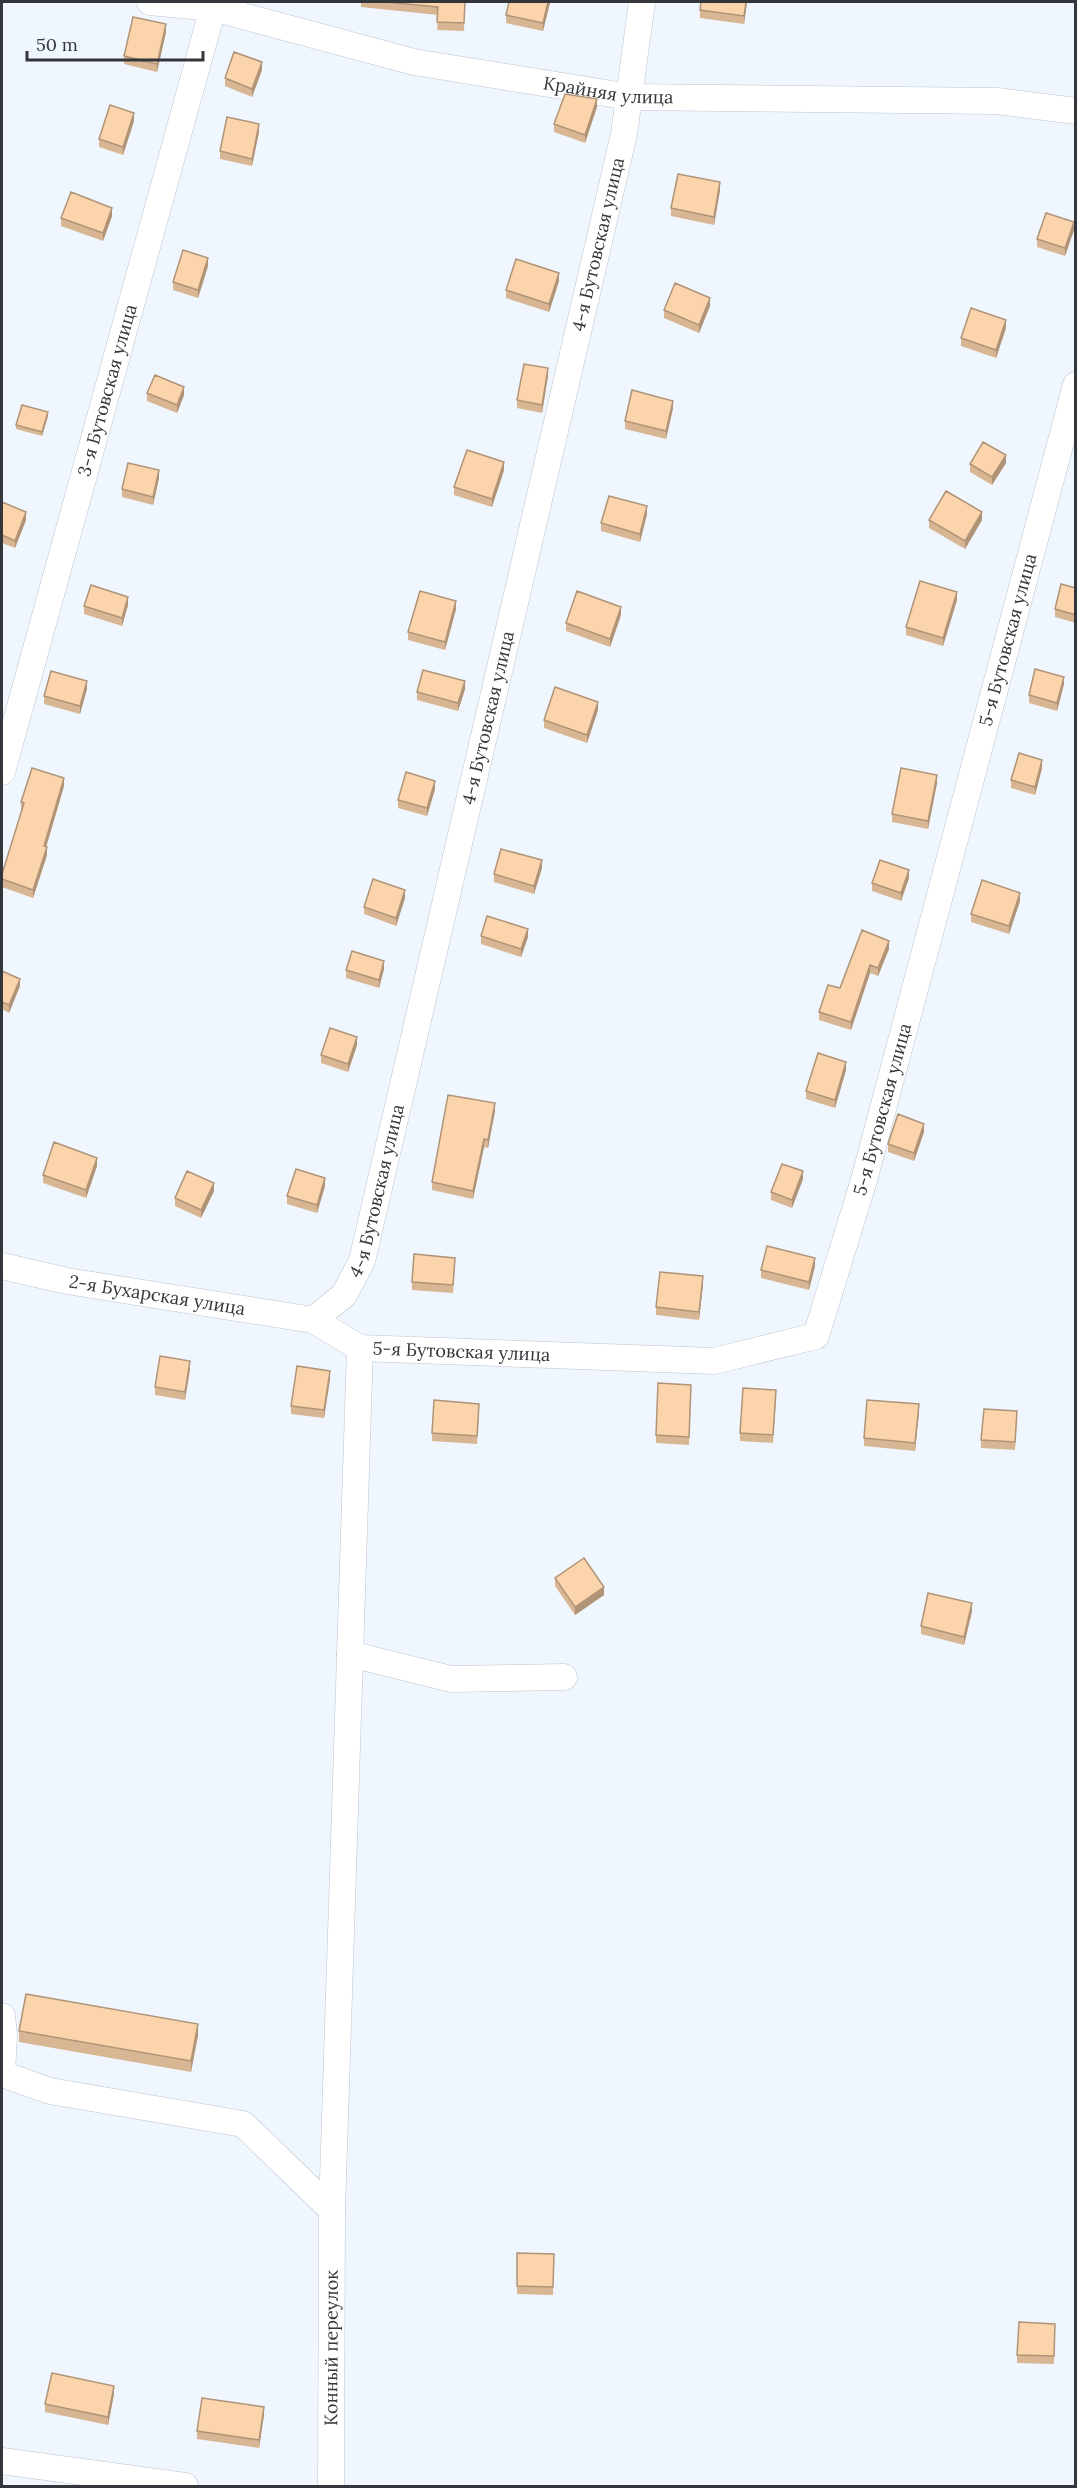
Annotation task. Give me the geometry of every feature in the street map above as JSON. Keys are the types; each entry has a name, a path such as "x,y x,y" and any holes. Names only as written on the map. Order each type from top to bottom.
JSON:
{"street":[{"name":"Крайняя улица","path":"150,2 213,8 414,62 630,97 997,101 1076,111"},
{"name":"4-я Бутовская улица","path":"313,1320 344,1295 362,1261 624,134 642,2"},
{"name":"3-я Бутовская улица","path":"2,772 213,8"},
{"name":"5-я Бутовская улица","path":"313,1320 360,1348 714,1361 816,1336 864,1180 1076,385"},
{"name":"2-я Бухарская улица","path":"2,1266 67,1281 313,1320"},
{"name":"Конный переулок","path":"331,2487 332,2210 360,1348"},
{"path":"350,1654 451,1679 564,1677"},
{"path":"2,2016 4,2035 2,2074 50,2091 243,2124 332,2210"},
{"path":"2,2461 185,2487"}],"building":[{"path":"385,2 465,2 464,23 437,22 438,7"},
{"path":"509,2 548,2 543,23 506,15"},
{"path":"701,2 746,2 744,16 700,10"},
{"path":"133,17 166,24 157,64 124,56"},
{"path":"234,52 262,62 252,89 225,78"},
{"path":"565,94 597,99 585,135 554,124"},
{"path":"110,105 134,113 123,147 99,139"},
{"path":"227,117 259,124 252,159 220,151"},
{"path":"678,174 720,182 714,217 671,208"},
{"path":"71,192 112,208 103,233 61,218"},
{"path":"1046,213 1074,222 1065,248 1037,239"},
{"path":"183,250 208,258 198,290 173,282"},
{"path":"516,259 559,273 549,304 506,290"},
{"path":"675,283 710,298 699,325 664,310"},
{"path":"971,308 1006,320 996,350 961,338"},
{"path":"524,364 548,368 542,405 517,400"},
{"path":"155,375 184,387 177,405 147,393"},
{"path":"632,390 673,401 666,431 625,421"},
{"path":"22,405 48,412 42,432 16,425"},
{"path":"983,442 1006,455 992,477 970,464"},
{"path":"467,450 504,462 492,499 454,487"},
{"path":"128,463 159,470 153,497 122,489"},
{"path":"946,491 982,512 965,541 929,520"},
{"path":"609,496 647,506 640,534 601,523"},
{"path":"2,502 26,512 15,541 2,535"},
{"path":"920,581 957,592 943,638 906,627"},
{"path":"1061,584 1076,588 1076,615 1055,609"},
{"path":"91,585 128,597 122,618 84,606"},
{"path":"420,591 456,601 445,642 408,632"},
{"path":"577,591 621,607 610,639 566,623"},
{"path":"1035,669 1064,677 1057,703 1029,695"},
{"path":"423,670 465,681 458,703 417,692"},
{"path":"51,671 87,681 80,706 44,696"},
{"path":"555,687 598,702 587,735 544,720"},
{"path":"1019,753 1042,760 1035,787 1011,780"},
{"path":"32,768 64,778 44,846 47,847 33,890 2,879"},
{"path":"901,768 937,775 928,821 892,814"},
{"path":"406,772 435,781 427,808 398,800"},
{"path":"501,849 542,860 534,886 494,874"},
{"path":"880,860 909,870 901,893 872,883"},
{"path":"373,879 405,890 396,918 364,907"},
{"path":"982,880 1020,893 1009,926 971,914"},
{"path":"487,916 528,929 521,949 481,936"},
{"path":"862,930 889,941 878,968 870,965 851,1022 819,1012 828,985 840,988"},
{"path":"352,951 384,961 379,980 346,970"},
{"path":"2,971 20,979 9,1005 2,1002"},
{"path":"330,1028 357,1037 348,1064 321,1055"},
{"path":"818,1053 846,1062 835,1100 806,1091"},
{"path":"448,1095 495,1103 488,1140 484,1139 473,1191 432,1182"},
{"path":"898,1114 924,1124 914,1153 888,1144"},
{"path":"54,1142 97,1158 86,1190 43,1175"},
{"path":"782,1164 803,1171 792,1200 771,1192"},
{"path":"296,1169 325,1178 317,1205 287,1196"},
{"path":"187,1171 214,1183 201,1210 175,1198"},
{"path":"767,1246 815,1258 809,1282 761,1270"},
{"path":"414,1254 455,1258 453,1285 412,1282"},
{"path":"660,1272 703,1276 699,1312 656,1307"},
{"path":"160,1356 190,1361 185,1392 155,1387"},
{"path":"297,1366 330,1371 324,1410 291,1406"},
{"path":"658,1383 691,1385 689,1437 656,1435"},
{"path":"743,1388 776,1390 773,1435 740,1433"},
{"path":"434,1400 479,1404 477,1436 432,1433"},
{"path":"867,1400 919,1404 915,1443 864,1438"},
{"path":"984,1409 1017,1411 1015,1442 981,1440"},
{"path":"584,1558 604,1587 575,1607 555,1578"},
{"path":"928,1593 972,1603 964,1637 921,1626"},
{"path":"26,1994 198,2024 191,2061 19,2031"},
{"path":"517,2253 554,2254 553,2287 517,2286"},
{"path":"1019,2322 1055,2324 1054,2356 1017,2355"},
{"path":"52,2373 114,2386 108,2417 45,2404"},
{"path":"202,2398 264,2407 259,2440 197,2431"}]}
